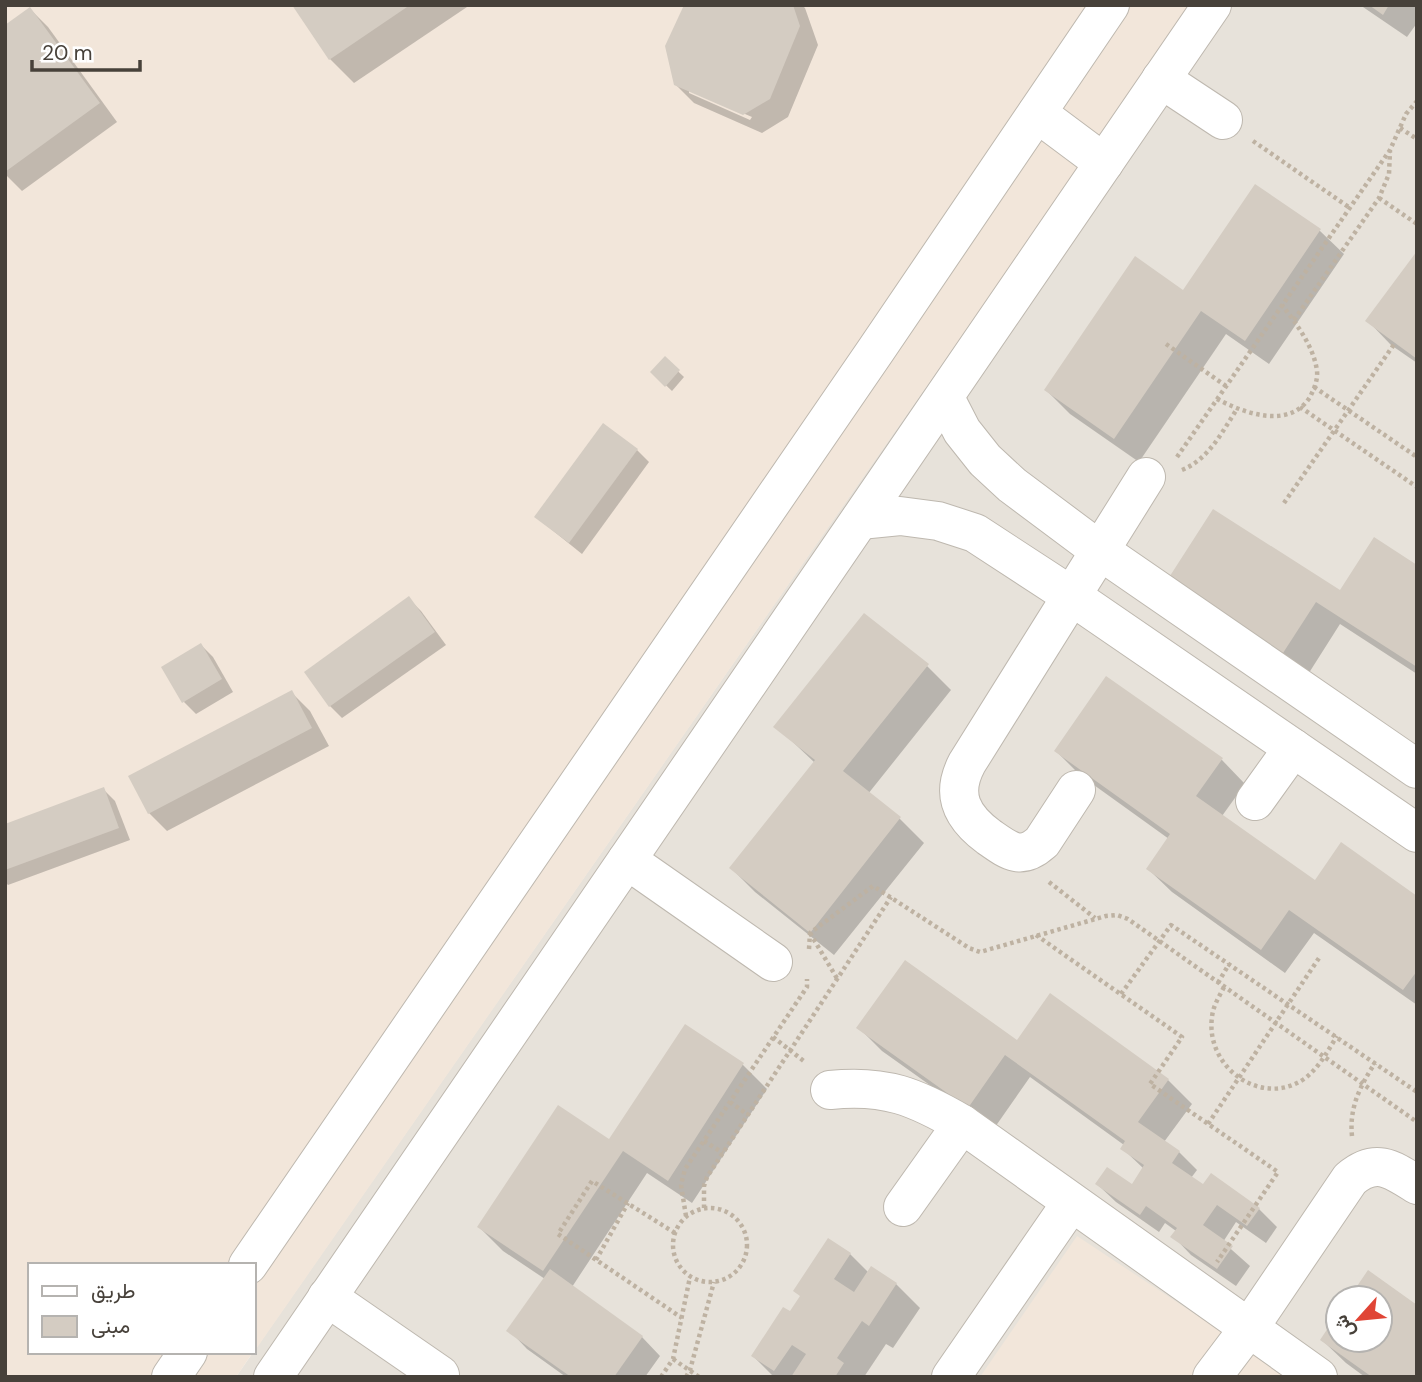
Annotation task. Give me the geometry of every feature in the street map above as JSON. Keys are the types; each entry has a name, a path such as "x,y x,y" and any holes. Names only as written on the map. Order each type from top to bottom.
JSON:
{"street":[{"path":"249,1263 1110,5"},
{"path":"273,1377 946,398 1212,5"},
{"path":"1161,79 1223,120"},
{"path":"1037,113 1104,163"},
{"path":"946,398 962,431 985,460 1012,485 1099,550 1417,769"},
{"path":"1076,790 1042,842 1035,848 1018,853 1010,851 975,826 967,818 959,796 962,773 1070,595 1099,550 1156,475"},
{"path":"860,520 900,516 938,521 975,533 1417,833"},
{"path":"1255,801 1293,748"},
{"path":"628,860 796,965"},
{"path":"830,1090 867,1087 900,1094 933,1107 962,1124 1318,1377"},
{"path":"903,1207 962,1124"},
{"path":"1212,1377 1249,1328 1350,1179 1359,1171 1385,1167 1417,1185"},
{"path":"951,1377 1071,1203"},
{"path":"327,1297 440,1375"},
{"path":"172,1377 187,1354"}],"path":[{"path":"1156,475 1226,386 1390,150 1406,114 1417,101"},
{"path":"1223,120 1350,208"},
{"path":"1400,128 1417,139"},
{"path":"1294,320 1379,198 1389,174 1390,150"},
{"path":"1379,198 1417,224"},
{"path":"1217,398 1237,409 1270,416 1283,415 1307,402 1314,387 1317,370 1312,353 1282,304"},
{"path":"1284,503 1395,343"},
{"path":"1166,344 1226,386"},
{"path":"1314,387 1417,457"},
{"path":"1300,407 1417,487"},
{"path":"1156,475 1182,470 1200,460 1237,409"},
{"path":"1010,851 1096,918"},
{"path":"686,1216 681,1194 682,1177 807,987 796,965 810,933 873,886 969,948 980,952 1096,918 1117,915 1128,919 1417,1122"},
{"path":"704,1208 704,1186 707,1177 891,897"},
{"path":"1121,994 1171,925 1417,1091"},
{"path":"810,933 838,980"},
{"path":"1036,934 1182,1037 1150,1084 1278,1172 1197,1292"},
{"path":"1208,1124 1319,958"},
{"path":"1218,983 1229,964"},
{"path":"1224,988 1215,1004 1212,1035 1216,1051 1225,1066 1239,1079 1253,1085 1286,1087 1309,1075 1324,1058 1337,1036"},
{"path":"1359,1171 1353,1150 1353,1105 1375,1062"},
{"path":"730,1102 748,1115"},
{"path":"705,1141 723,1153"},
{"path":"675,1233 592,1181 558,1234 682,1318"},
{"path":"596,1260 628,1203"},
{"path":"704,1208 729,1213 739,1222 747,1247 744,1260 736,1271 714,1282 690,1277 675,1257 673,1245 675,1233 686,1216 704,1208"},
{"path":"661,1377 673,1359 690,1277"},
{"path":"686,1377 714,1282"},
{"path":"673,1359 699,1377"}],"shaded area":[{"path":"5,5 1192,5 256,1349 256,1263 28,1263 28,1354 252,1354 236,1377 5,1377"},
{"path":"1192,5 1417,5 1417,1377 236,1377 252,1354 256,1354 256,1348"},
{"path":"1077,1236 1290,1377 980,1377"}],"building":[{"path":"292,5 410,5 329,60"},
{"path":"684,5 793,5 800,26 770,99 743,115 674,85 665,46"},
{"path":"1369,5 1389,5 1383,15"},
{"path":"30,7 100,103 5,172 5,25"},
{"path":"1255,184 1321,229 1245,341 1201,311 1114,439 1044,390 1135,256 1183,290"},
{"path":"1417,251 1417,359 1365,321"},
{"path":"665,356 680,370 665,387 650,372"},
{"path":"603,423 638,449 569,543 534,517"},
{"path":"1213,509 1340,590 1374,537 1417,565 1417,667 1316,602 1283,653 1168,579"},
{"path":"409,596 435,632 329,707 304,672"},
{"path":"864,613 929,664 843,771 901,817 810,933 729,868 815,760 773,727"},
{"path":"201,643 222,679 182,703 161,667"},
{"path":"1106,676 1223,758 1196,796 1315,880 1341,842 1417,896 1417,971 1403,990 1289,910 1261,950 1146,869 1170,834 1054,751"},
{"path":"292,690 312,728 148,814 128,776"},
{"path":"104,787 119,828 5,870 5,824"},
{"path":"905,960 1017,1040 1050,993 1169,1079 1138,1122 1180,1151 1172,1163 1203,1184 1211,1173 1260,1208 1247,1226 1217,1205 1203,1225 1233,1246 1217,1269 1170,1237 1177,1228 1146,1206 1140,1215 1095,1184 1107,1167 1132,1184 1144,1165 1120,1149 1125,1141 1005,1055 968,1108 856,1028"},
{"path":"685,1024 744,1063 668,1181 623,1151 543,1271 477,1227 558,1105 609,1139"},
{"path":"828,1238 851,1253 834,1279 854,1292 871,1266 897,1283 869,1326 862,1321 837,1358 844,1363 835,1377 791,1377 806,1354 792,1345 774,1371 751,1356 783,1307 790,1311 800,1296 793,1291"},
{"path":"550,1269 643,1336 614,1377 571,1377 506,1331"},
{"path":"1368,1270 1388,1284 1358,1284"},
{"path":"1394,1289 1417,1305 1417,1377 1372,1377 1340,1354 1394,1354"}]}
